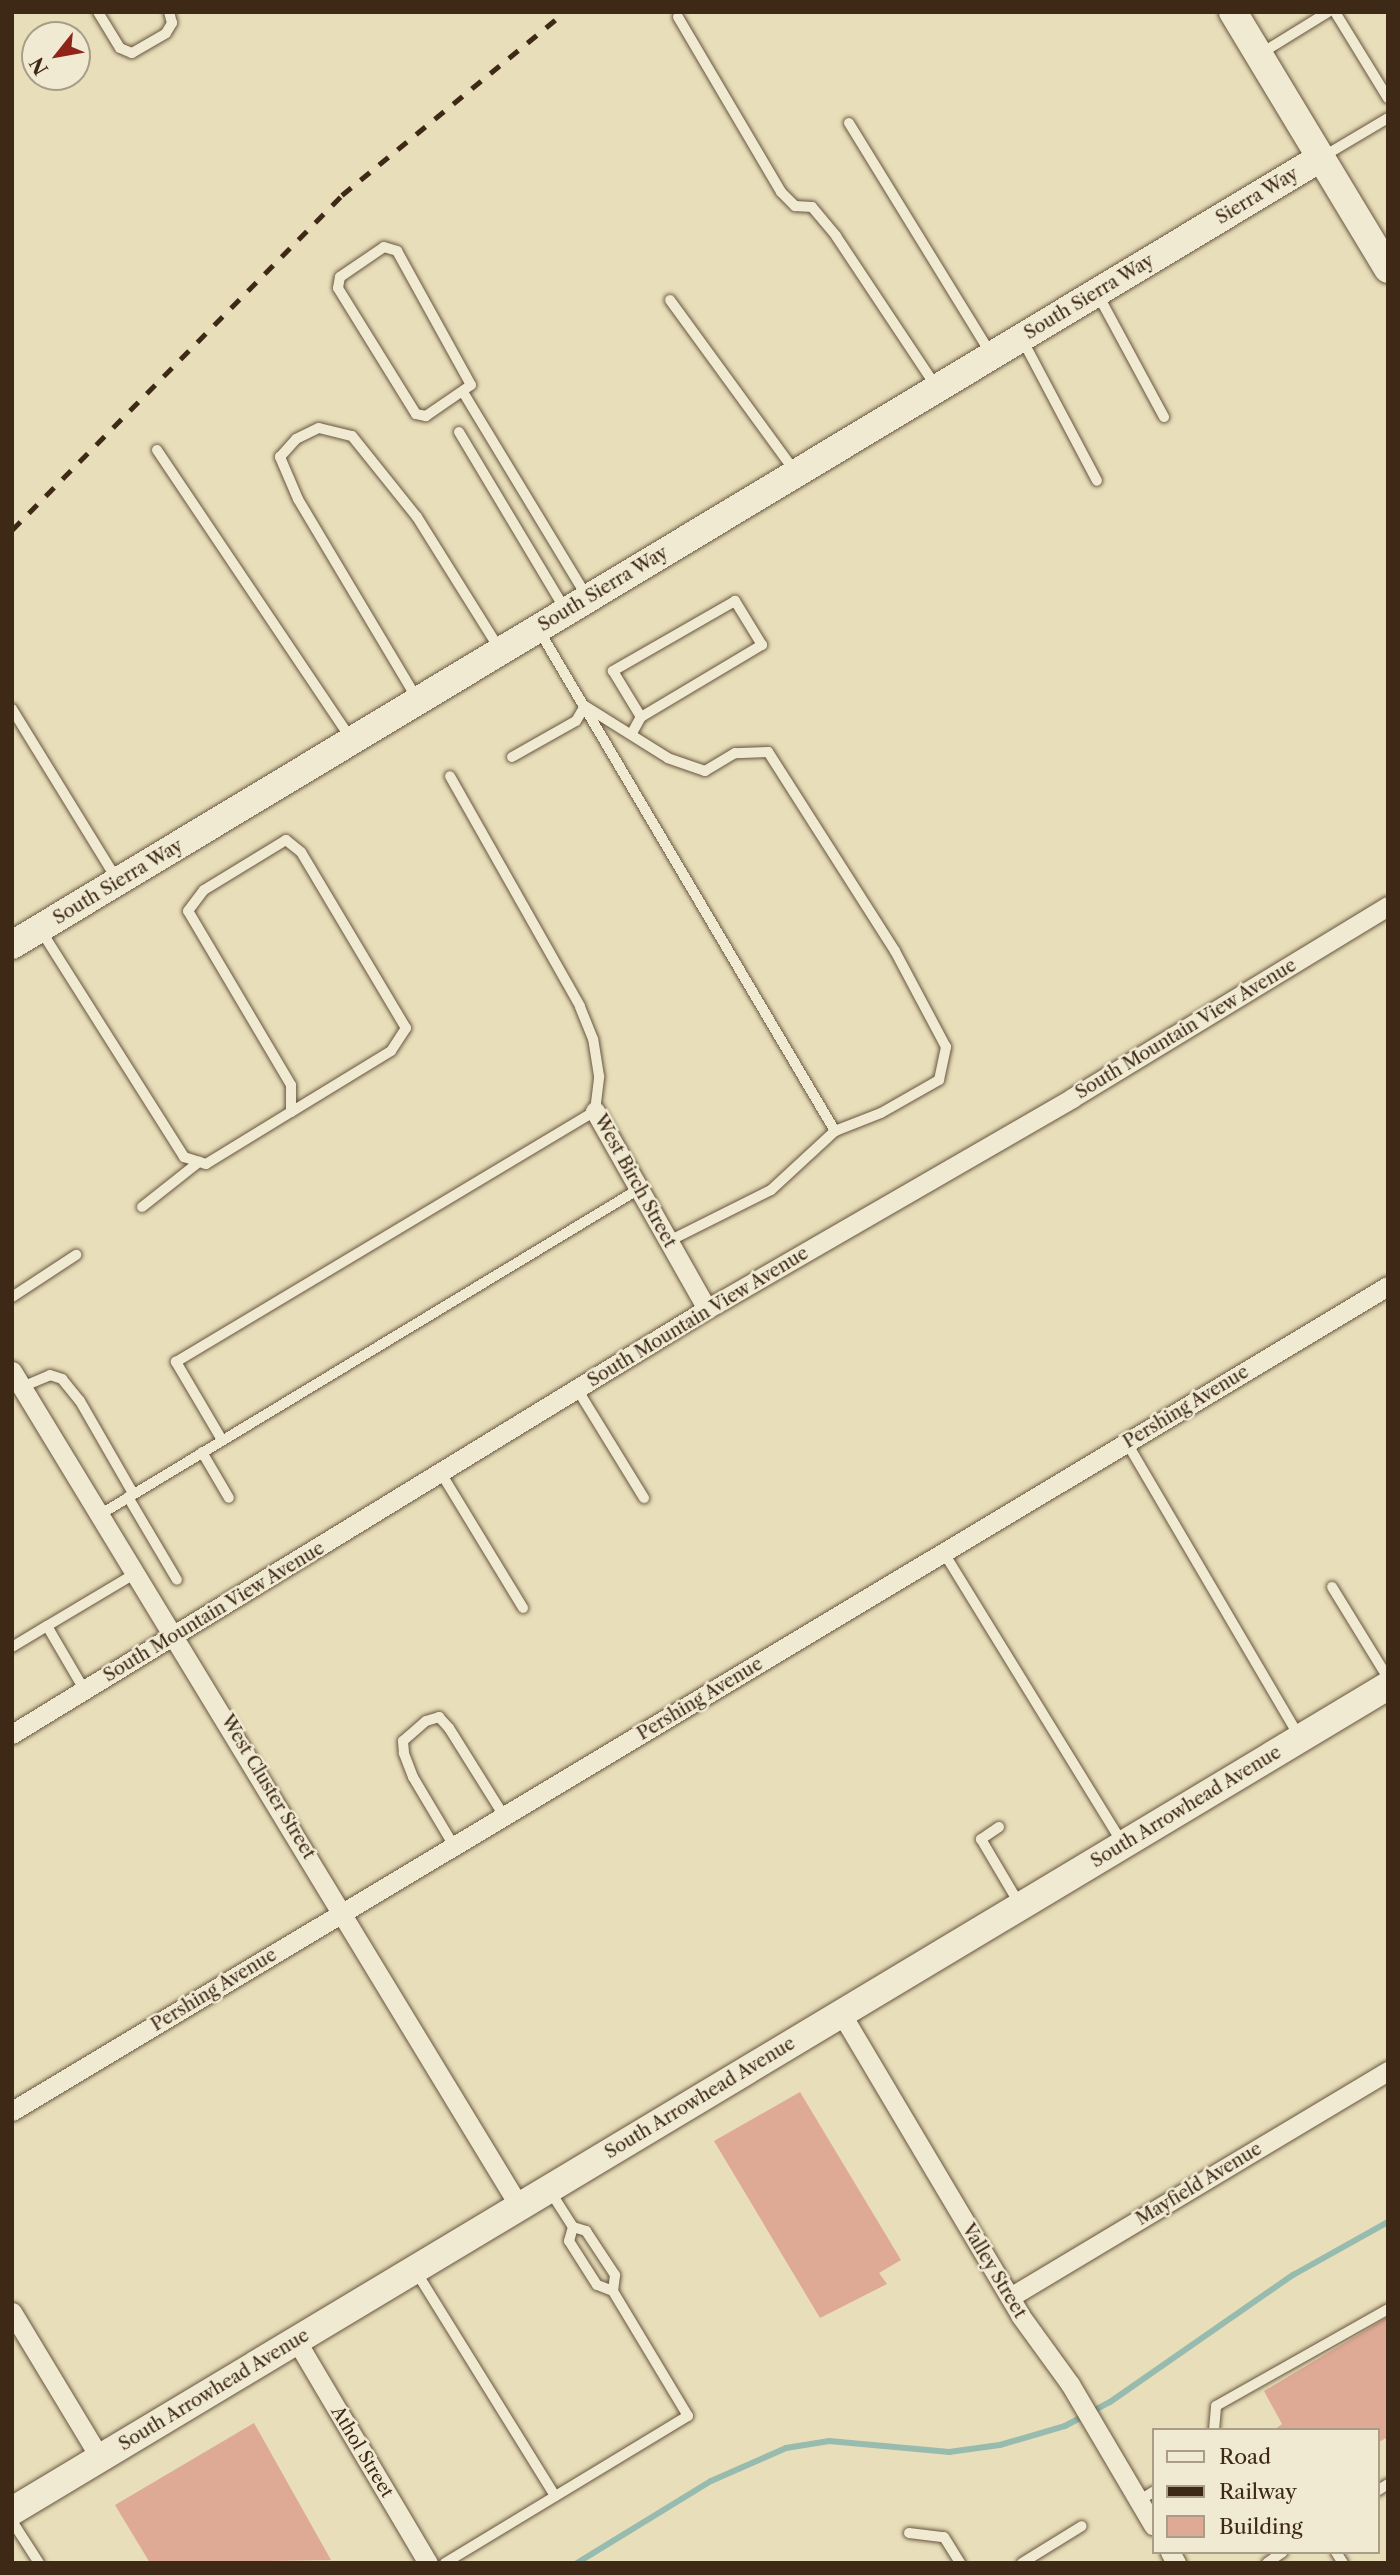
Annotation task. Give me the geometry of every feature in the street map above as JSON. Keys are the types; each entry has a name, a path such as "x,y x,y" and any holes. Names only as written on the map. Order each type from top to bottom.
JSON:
{"main road":[{"path":"1233,12 1388,269"},
{"name":"Sierra Way","path":"1194,233 1320,158"},
{"name":"South Sierra Way","path":"12,945 1194,233"},
{"name":"South Arrowhead Avenue","path":"12,2511 1388,1686"}],"street":[{"name":"South Mountain View Avenue","path":"12,1734 176,1637 707,1309 1072,1098 1388,906"},
{"name":"West Birch Street","path":"595,1111 707,1309"},
{"name":"Pershing Avenue","path":"12,2111 1388,1286"},
{"name":"West Cluster Street","path":"17,1379 344,1912 519,2206"},
{"name":"Valley Street","path":"842,2013 1010,2297 1070,2384 1106,2446 1146,2496 1152,2521"},
{"name":"Mayfield Avenue","path":"1010,2297 1388,2071"},
{"path":"12,2312 100,2458"},
{"name":"Athol Street","path":"296,2340 428,2563"}],"lane":[{"path":"98,12 120,48 132,53 166,33 172,23 169,12"},
{"path":"1258,55 1328,12"},
{"path":"1335,12 1388,98"},
{"path":"678,17 781,192 796,206 812,207 836,236 937,388"},
{"path":"1320,158 1388,118"},
{"path":"849,123 992,355"},
{"path":"384,247 397,251 470,382 463,392 426,416 416,414 338,288 340,277 384,247"},
{"path":"1097,292 1164,417"},
{"path":"670,300 796,474"},
{"path":"1021,338 1097,481"},
{"path":"463,392 577,605"},
{"path":"418,701 298,499 280,457 296,439 319,428 352,436 417,517 500,651"},
{"path":"459,432 577,605"},
{"path":"157,450 352,740"},
{"path":"632,733 641,717 762,645 735,601 613,671 641,717"},
{"path":"538,628 835,1131"},
{"path":"585,706 668,758 705,771 734,753 768,752 888,940 946,1048 939,1080 881,1113 835,1131 771,1190 669,1241"},
{"path":"512,757 576,721 585,706"},
{"path":"12,709 118,881"},
{"name":"West Birch Street","path":"450,776 580,1006 593,1039 600,1076 595,1111"},
{"path":"40,929 184,1157 206,1164 391,1051 406,1028 301,852 286,840 204,890 188,911 291,1085 290,1112"},
{"path":"222,1440 176,1362 595,1111"},
{"path":"142,1207 199,1162"},
{"path":"101,1514 639,1189"},
{"path":"12,1297 76,1255"},
{"path":"17,1379 50,1375 62,1379 80,1401 177,1580"},
{"path":"578,1389 643,1498"},
{"path":"1127,1443 1300,1738"},
{"path":"202,1452 229,1498"},
{"path":"441,1473 523,1608"},
{"path":"944,1553 1123,1844"},
{"path":"12,1647 136,1572"},
{"path":"1332,1587 1388,1678"},
{"path":"47,1626 85,1691"},
{"path":"454,1846 413,1777 404,1753 403,1741 426,1721 439,1717 449,1728 504,1816"},
{"path":"999,1827 981,1839 1021,1906"},
{"path":"549,2188 573,2227 586,2231 615,2275 612,2291"},
{"path":"445,2563 688,2416 612,2291 597,2285 569,2241 573,2227"},
{"path":"415,2269 555,2496"},
{"path":"1214,2428 1216,2406 1388,2308"},
{"path":"12,2521 39,2563"},
{"path":"1022,2563 1082,2526"},
{"path":"909,2533 944,2537 960,2563"}],"building":[{"path":"800,2092 901,2260 879,2273 887,2284 820,2318 714,2141"},
{"path":"1388,2317 1388,2437 1379,2442 1379,2428 1277,2428 1282,2424 1264,2391"},
{"path":"254,2423 331,2560 150,2563 115,2505"}],"waterway":[{"path":"577,2563 711,2481 786,2448 829,2441 949,2452 1000,2445 1065,2426 1110,2402 1293,2275 1388,2222"}],"railway":[{"path":"12,530 342,195 565,12"}]}
